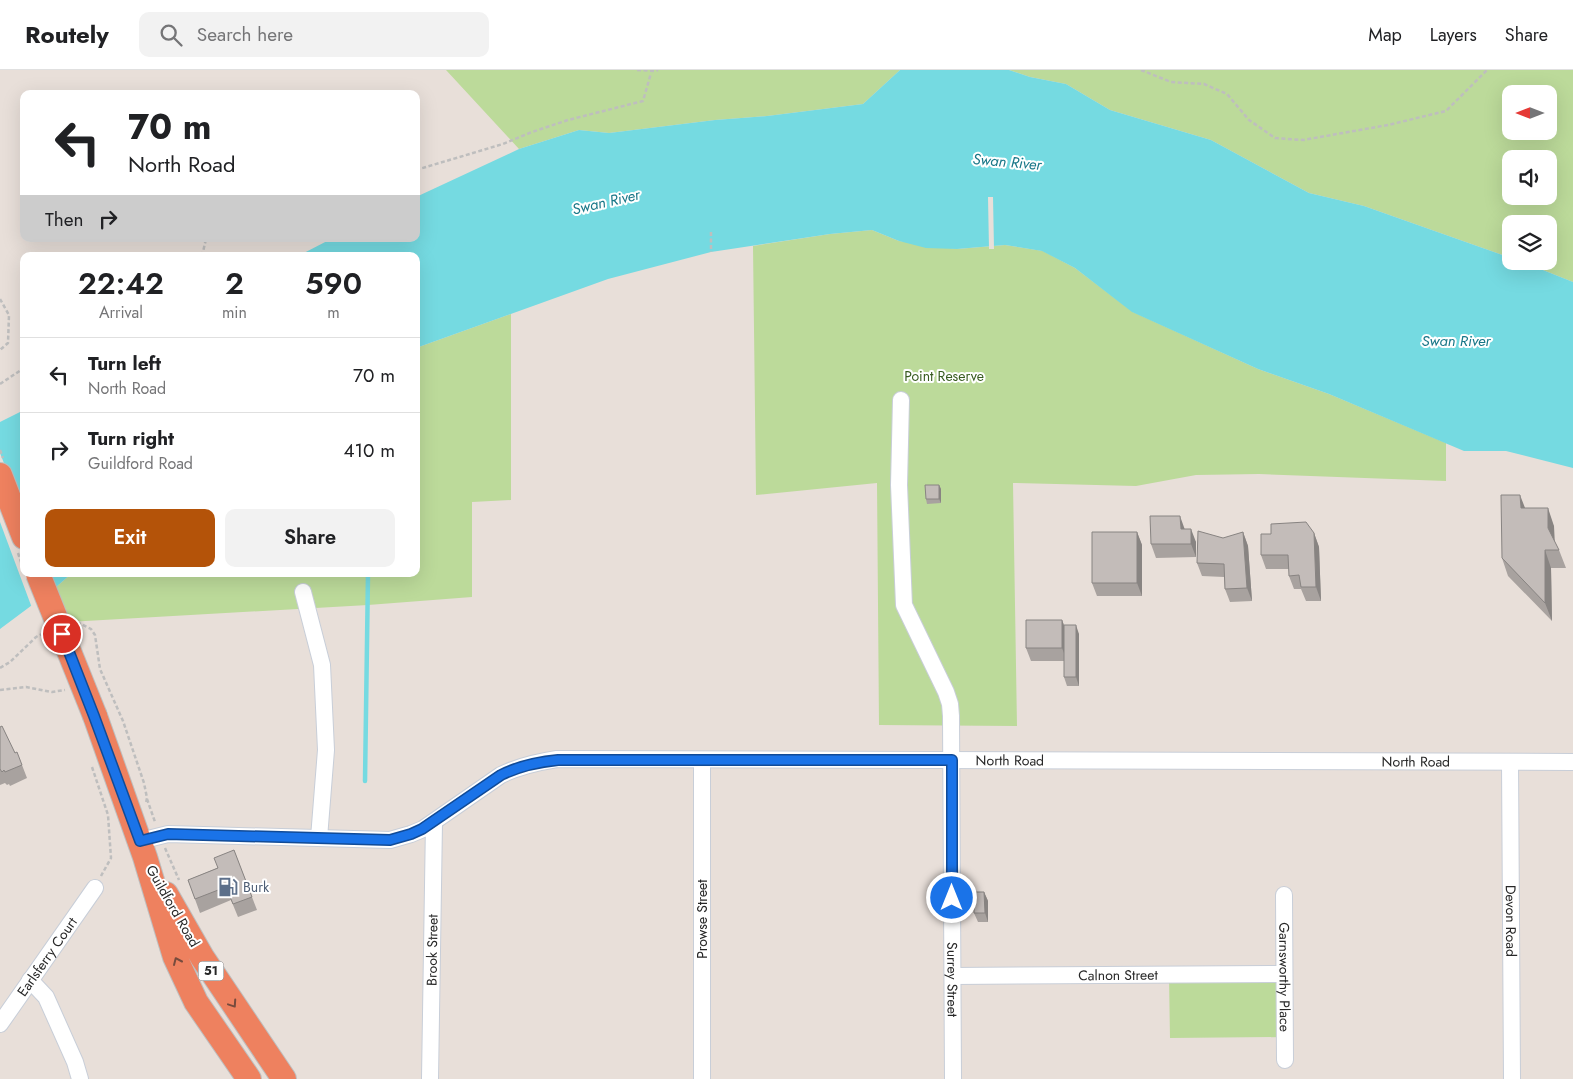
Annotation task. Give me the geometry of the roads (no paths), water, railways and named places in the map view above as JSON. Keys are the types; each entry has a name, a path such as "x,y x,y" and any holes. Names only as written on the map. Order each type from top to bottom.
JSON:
{"highway":[{"path":"0,475 20,527"},
{"name":"Guildford Road","path":"39,577 94,716 142,849 174,957 196,1002 249,1079"},
{"name":"Guildford Road","path":"142,849 202,958 284,1079"}],"street":[{"name":"Surrey Street","path":"902,400 899,485 904,605 950,704 952,760 953,1079"},
{"path":"303,592 322,665 326,750 318,838"},
{"name":"North Road","path":"142,849 168,834 390,840 411,834 434,822 501,775 513,769 558,760 1573,762"},
{"name":"Prowse Street","path":"702,760 702,1079"},
{"name":"Devon Road","path":"1510,762 1512,1079"},
{"name":"Brook Street","path":"430,1079 434,822"},
{"name":"Earlsferry Court","path":"0,1024 95,888"},
{"name":"Garnsworthy Place","path":"1284,895 1285,1060"},
{"name":"Calnon Street","path":"952,976 1284,974"},
{"path":"30,980 46,997 75,1062 80,1079"}],"water":[{"name":"Swan River","path":"900,70 1009,70 1030,77 1066,84 1110,110 1211,140 1309,193 1364,206 1502,255 1502,270 1543,270 1573,282 1573,468 1506,451 1464,451 1329,394 1258,369 1132,312 1075,268 1042,251 1005,245 957,249 926,248 899,241 872,230 830,234 711,252 608,279 420,347 420,252 306,252 325,242 420,242 420,195 519,149 579,130 609,133 715,120 767,116 863,104"},
{"path":"20,412 20,577 68,577 0,629 0,422"}],"waterway":[{"path":"365,781 368,577"}],"place":[{"name":"Burk","path":"228,887"}],"park label":[{"name":"Point Reserve","path":"944,376"}]}
